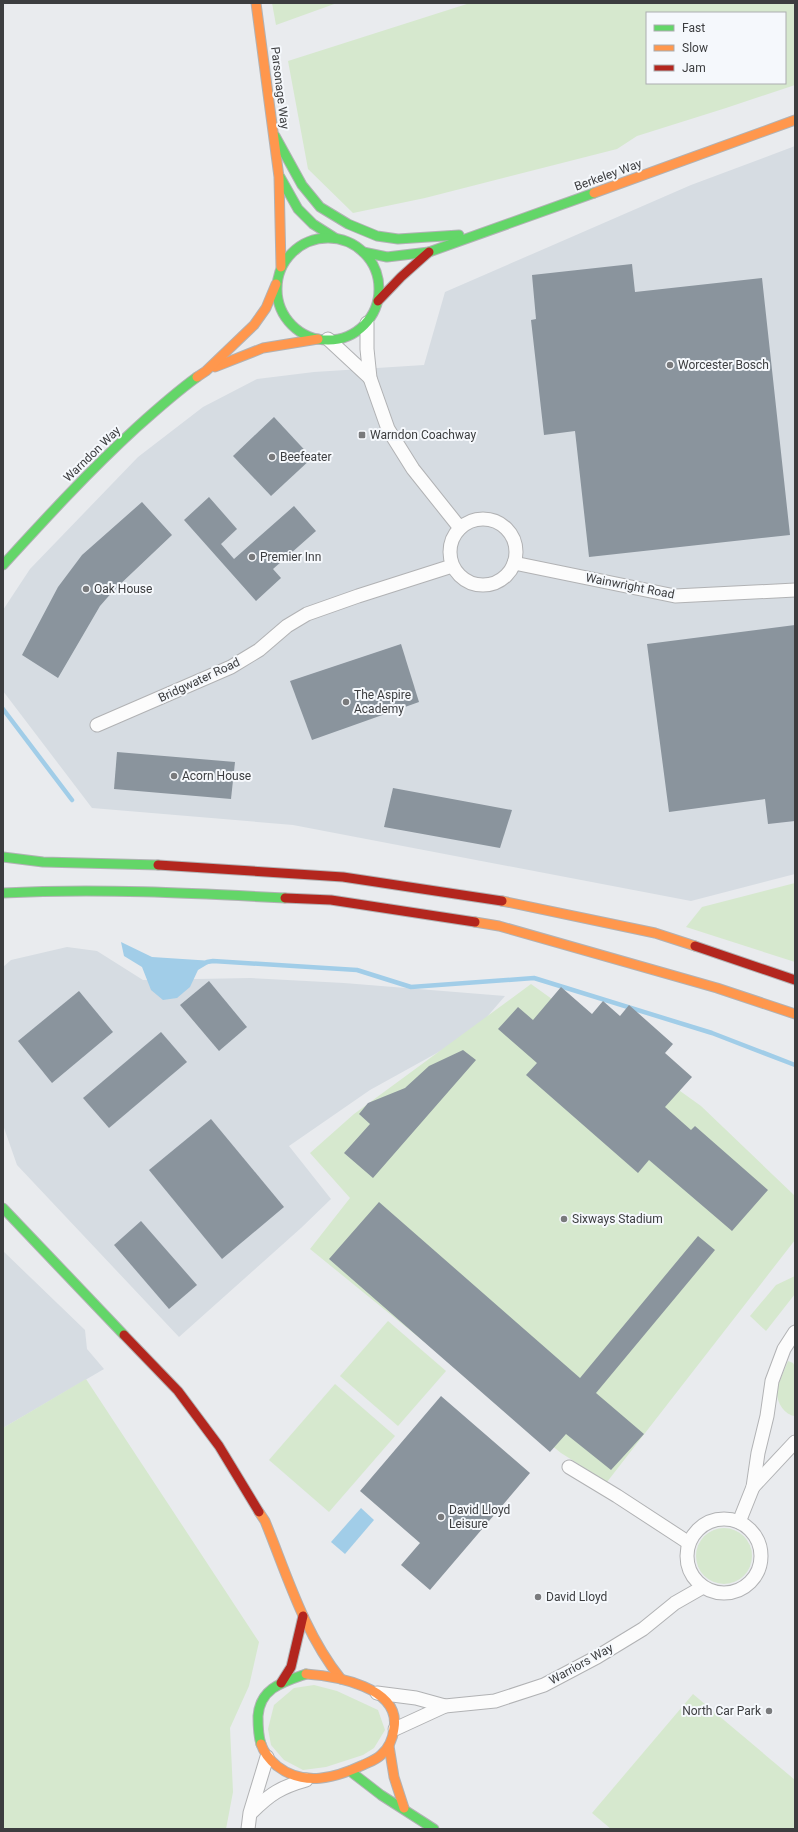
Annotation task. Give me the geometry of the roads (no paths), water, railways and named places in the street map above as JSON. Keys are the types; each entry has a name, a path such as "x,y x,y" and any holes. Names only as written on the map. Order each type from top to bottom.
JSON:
{"main road":[{"name":"Parsonage Way","path":"256,3 280,177 281,267"},
{"name":"Berkeley Way","path":"363,252 387,257 429,252 795,120"},
{"path":"273,133 302,185 320,207 348,224 377,236 398,239 477,235"},
{"name":"Parsonage Way","path":"280,177 298,209 313,224 335,238"},
{"path":"319,238 335,238 349,241 363,252 372,264 377,275 379,290 378,301 374,312 367,323 351,335 334,340 323,339 300,332 286,319 278,302 276,284 281,267 290,253 303,243 319,238"},
{"name":"Berkeley Way","path":"378,301 401,277 429,252"},
{"name":"Warndon Way","path":"3,565 79,482 112,450 176,392 206,371 254,325 266,308 276,284"},
{"name":"Warndon Way","path":"206,371 263,348 323,339"},
{"path":"3,857 44,862 177,866 343,877 502,901 655,933 795,980"},
{"path":"3,893 40,891 200,893 330,900 491,925 717,988 795,1014"},
{"path":"3,1208 178,1391 219,1446 265,1521 303,1616 325,1659 341,1679"},
{"path":"281,1683 291,1667 303,1616"},
{"path":"306,1674 323,1674 341,1679 377,1693 387,1702 394,1715 395,1729 389,1746 378,1758 350,1771 331,1777 312,1779 284,1772 267,1757 261,1744 258,1730 258,1712 264,1696 281,1683 306,1674"},
{"path":"389,1746 391,1766 396,1789 404,1808"},
{"path":"350,1771 381,1796 404,1808 434,1829"}],"street":[{"path":"367,323 367,350 370,378 388,429 413,469 460,528"},
{"path":"323,339 370,378"},
{"path":"478,519 488,519 504,526 511,535 515,544 516,553 514,563 509,572 501,580 491,584 480,585 464,580 452,566 449,556 450,546 453,536 460,528 468,522 478,519"},
{"name":"Wainwright Road","path":"514,563 675,596 795,590"},
{"name":"Bridgwater Road","path":"97,725 231,667 258,650 287,626 307,614 452,566"},
{"path":"739,1522 753,1487 758,1453 767,1416 772,1381 784,1349 795,1332"},
{"path":"753,1487 795,1442"},
{"path":"569,1467 689,1543"},
{"path":"722,1519 739,1522 753,1534 758,1542 760,1561 757,1573 749,1583 739,1590 727,1593 715,1592 703,1587 696,1581 690,1572 687,1562 689,1543 699,1529 706,1524 722,1519"},
{"name":"Warriors Way","path":"395,1729 445,1706 495,1701 544,1685 597,1657 643,1629 675,1603 703,1587"},
{"name":"Warriors Way","path":"377,1693 416,1698 445,1706"},
{"path":"248,1829 250,1813 267,1757"},
{"path":"250,1813 266,1799 287,1785 312,1779"}],"water":[{"path":"121,942 152,957 213,961 198,970 190,987 177,998 163,1000 151,990 142,967 124,956"},
{"path":"361,1508 374,1520 345,1554 331,1542"}],"waterway":[{"path":"3,709 72,800"},
{"path":"207,962 213,961 357,970 411,987 534,978 712,1033 795,1065"}],"place":[{"name":"Worcester Bosch","path":"670,365"},
{"name":"Warndon Coachway","path":"362,435"},
{"name":"Beefeater","path":"272,457"},
{"name":"Premier Inn","path":"252,557"},
{"name":"Oak House","path":"86,589"},
{"name":"The Aspire Academy","path":"346,702"},
{"name":"Acorn House","path":"174,776"},
{"name":"Sixways Stadium","path":"564,1219"},
{"name":"David Lloyd Leisure","path":"441,1517"},
{"name":"David Lloyd","path":"538,1597"},
{"name":"North Car Park","path":"769,1711"}]}
